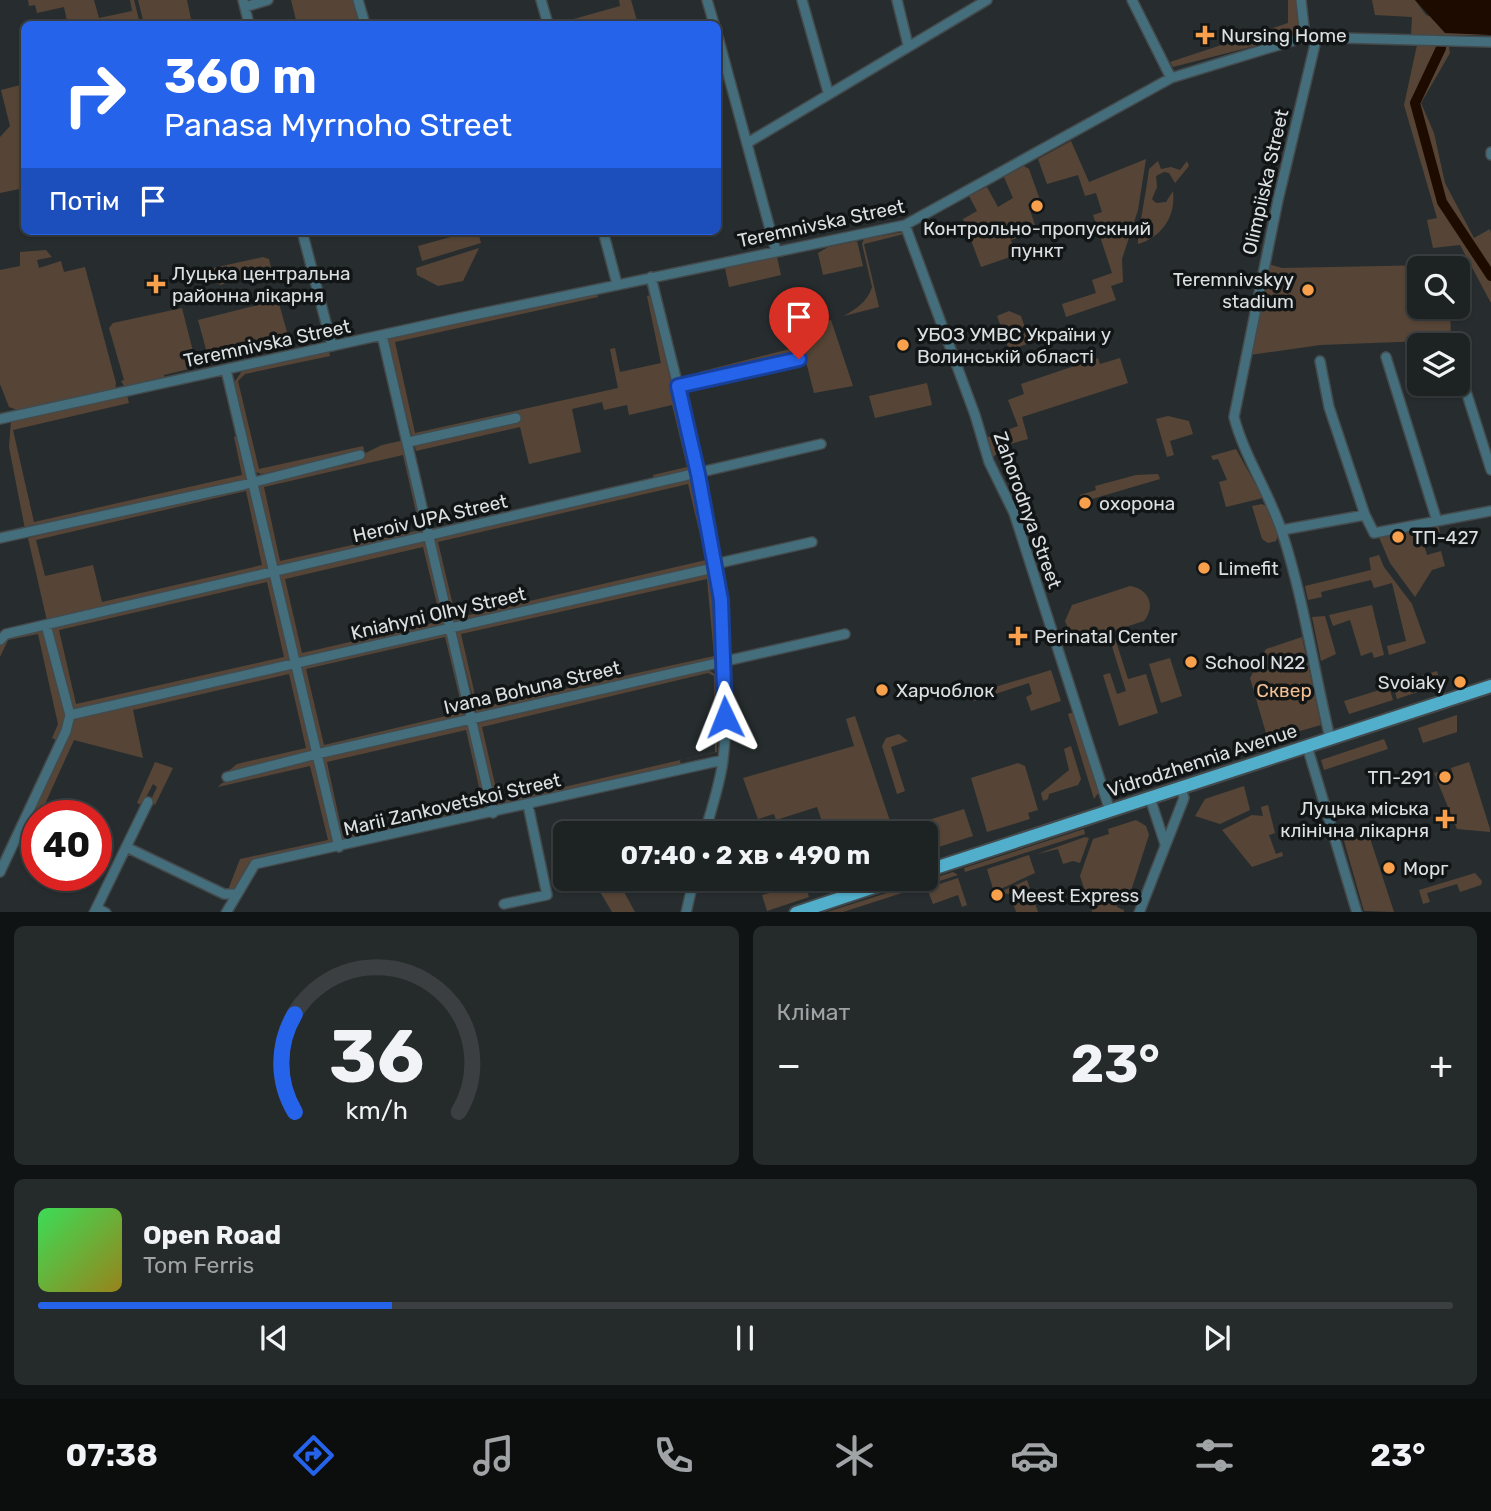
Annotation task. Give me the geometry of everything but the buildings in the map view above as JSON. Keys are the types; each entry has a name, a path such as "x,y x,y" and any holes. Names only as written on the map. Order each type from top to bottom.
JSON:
{"main road":[{"name":"Vidrodzhennia Avenue","path":"938,867 1491,686"},
{"path":"796,912 861,891"}],"street":[{"path":"248,21 244,3 268,0"},
{"path":"358,0 364,21"},
{"path":"541,0 547,21"},
{"path":"706,0 713,21"},
{"path":"802,0 828,92"},
{"path":"897,0 908,45"},
{"path":"749,142 828,92 987,0"},
{"path":"1132,0 1171,78"},
{"path":"1301,0 1304,37"},
{"name":"Olimpiiska Street","path":"1317,36 1278,200 1234,417 1241,446 1264,486 1292,563 1330,738"},
{"name":"Teremnivska Street","path":"3,419 617,284 905,225 1171,78 1304,37 1491,42"},
{"path":"721,47 749,142 776,251"},
{"name":"Zahorodnya Street","path":"905,225 962,377 989,462 1014,513 1110,811"},
{"path":"303,235 331,346"},
{"path":"604,235 617,284"},
{"path":"651,277 698,474 715,564 723,635 722,764 708,821"},
{"path":"382,335 493,813"},
{"path":"1386,357 1437,521"},
{"path":"678,386 799,359"},
{"path":"1320,361 1329,407 1374,533 1491,512"},
{"path":"226,370 339,847"},
{"path":"1468,396 1491,470"},
{"path":"409,442 516,418"},
{"name":"Heroiv UPA Street","path":"0,640 6,634 821,444"},
{"path":"0,538 360,455"},
{"path":"1282,530 1365,514"},
{"name":"Kniahyni Olhy Street","path":"70,715 709,569 715,564 812,542"},
{"path":"0,872 66,731 70,715 46,625"},
{"name":"Ivana Bohuna Street","path":"227,778 317,754 845,634"},
{"path":"1307,746 1357,912"},
{"name":"Marii Zankovetskoi Street","path":"226,912 255,864 711,764 722,764"},
{"path":"1139,912 1184,799 1181,788"},
{"path":"1150,798 1165,844"},
{"path":"99,911 148,802"},
{"path":"504,904 547,895 528,805"},
{"path":"126,847 224,894 236,894"},
{"path":"686,912 691,891"}],"green space":[{"path":"28,0 94,0 99,18 132,11 130,0 134,0 139,21 67,21 64,7 37,13 35,5 29,6"},
{"path":"138,0 187,0 191,19 143,21"},
{"path":"291,0 356,0 361,21 296,21"},
{"path":"619,0 631,0 637,21 567,21 620,6"},
{"path":"1288,0 1298,0 1299,31 1293,36 1173,67 1170,62 1288,23"},
{"path":"1372,0 1415,0 1426,15 1491,35 1411,35 1412,17 1375,15"},
{"path":"1417,45 1449,47 1450,53 1421,103 1434,133 1445,183 1474,238 1490,229 1491,303 1470,264 1470,256 1466,256 1460,245 1433,248 1427,220 1437,218 1404,105"},
{"path":"21,85 21,189 0,193 0,137 10,126 1,90"},
{"path":"1071,141 1089,182 1146,159 1138,210 1122,259 1123,282 1111,286 1116,300 1066,317 1062,304 1096,293 1092,280 1112,273 1093,215 1102,212 1096,193 1085,196 1078,175 1047,184 1038,159"},
{"path":"1158,161 1161,169 1171,167 1180,170 1187,161 1189,166 1175,183 1169,173 1156,176 1157,187 1152,199 1156,203 1166,202 1173,191 1170,217 1160,231 1138,244 1149,169"},
{"path":"1024,166 1029,169 1040,200 1028,204 1037,231 1011,240 1016,255 981,267 963,219 977,211 969,196 987,187 998,207 1013,198 1004,177"},
{"path":"903,232 904,234 864,244 879,307 844,316 865,300 872,287 862,244 864,239"},
{"path":"458,235 479,235 481,243 422,261 418,246"},
{"path":"857,241 863,266 823,275 818,253 828,247"},
{"path":"479,248 463,281 438,286 417,275 416,268"},
{"path":"46,250 52,257 37,260 39,268 61,261 64,272 85,267 116,383 115,392 23,412 9,407 0,384 0,270 20,266 20,252"},
{"path":"263,257 269,259 271,268 264,274 220,285 214,281 213,268"},
{"path":"777,257 781,275 729,287 725,268"},
{"path":"1268,264 1282,268 1407,266 1407,319 1450,319 1451,333 1407,333 1407,342 1320,345 1250,355"},
{"path":"597,292 598,297 395,342 415,433 618,388 610,349 615,348 620,372 661,363 647,296 651,295 691,471 654,479 653,475 687,467 672,405 629,415 627,405 604,410 602,402 572,409 581,452 529,464 520,427 416,451 386,339"},
{"path":"278,300 291,346 210,364 198,320"},
{"path":"182,308 197,367 164,375 164,381 126,389 121,381 124,380 109,328 113,323"},
{"path":"1009,311 1021,316 1030,343 1009,350 997,316"},
{"path":"831,320 853,386 814,393 804,354 701,379 699,372 790,349 786,332"},
{"path":"329,350 330,356 245,374 238,381 259,469 363,446 364,450 262,474 255,472 234,383 242,371"},
{"path":"1098,358 1100,364 1120,358 1128,383 1022,417 1028,439 1010,444 993,457 986,438 1018,426 1008,400 1024,394 1021,384"},
{"path":"927,383 932,405 875,418 869,396"},
{"path":"127,395 129,403 13,430 34,522 242,475 234,437 238,436 248,480 25,529 9,447 11,420"},
{"path":"1168,416 1189,421 1193,434 1170,441 1174,455 1167,457 1156,419"},
{"path":"405,440 426,534 276,568 257,484 354,463 353,459 382,445","holes":["403,455 420,530 280,561 264,487"]},
{"path":"1236,449 1263,498 1226,507 1219,482 1227,480 1218,459 1213,460 1211,456"},
{"path":"1158,474 1160,479 1082,502 1080,495 1096,490 1095,486 1136,475"},
{"path":"692,479 712,564 452,624 432,539","holes":["688,484 706,560 456,618 438,542"]},
{"path":"250,486 270,569 47,621 28,538","holes":["246,491 262,565 102,602 93,565 45,576 36,540"]},
{"path":"1252,506 1266,506 1278,535 1276,541 1268,543 1262,539"},
{"path":"1438,524 1440,532 1422,538 1427,555 1441,551 1445,566 1432,570 1415,597 1390,563 1378,535"},
{"path":"427,541 447,625 298,659 278,574","holes":["423,547 441,621 302,653 285,579"]},
{"path":"1379,555 1384,567 1412,604 1426,643 1389,655 1387,646 1406,641 1392,583 1374,588 1371,580 1321,592 1322,597 1308,600 1305,586 1371,570 1369,558"},
{"path":"712,572 718,625 718,660 477,714 456,630","holes":["707,579 714,656 478,708 461,634"]},
{"path":"270,575 290,661 71,710 49,628","holes":["267,582 284,657 76,704 59,630"]},
{"path":"1130,586 1142,591 1149,599 1150,610 1144,621 1085,640 1070,633 1065,621 1072,605"},
{"path":"1372,605 1384,655 1374,658 1372,652 1361,656 1350,620 1333,626 1329,615"},
{"path":"1325,616 1336,654 1321,661 1312,617"},
{"path":"45,629 67,715 59,741 52,738 58,724 38,634 8,640 0,657 0,644 6,637"},
{"path":"449,632 467,716 318,750 297,666","holes":["445,637 463,712 324,745 306,669"]},
{"path":"1114,635 1128,679 1146,674 1158,713 1119,726 1103,675 1110,673 1117,694 1126,691 1109,637"},
{"name":"Сквер","path":"1302,637 1321,725 1268,740 1250,678 1266,649"},
{"path":"1170,658 1182,696 1161,703 1149,664"},
{"path":"292,668 314,752 226,773 237,764 306,748 289,674 133,710 143,758 74,740 47,800 39,800 75,718"},
{"path":"708,670 715,674 717,752 687,759 715,752 714,676 708,673 482,727 499,802 680,760 681,766 497,808 476,724"},
{"path":"1051,670 1061,701 1031,711 1026,697 1032,694 1029,683 974,701 972,694"},
{"path":"1437,671 1441,684 1397,699 1393,685"},
{"path":"1389,687 1393,700 1349,714 1344,701"},
{"path":"1074,712 1099,792 1094,799 1068,714"},
{"path":"1457,715 1457,732 1423,743 1418,728"},
{"path":"855,716 890,821 822,821 817,807 776,820 774,814 758,819 743,778 854,746 846,719"},
{"path":"470,723 489,809 340,843 321,757","holes":["466,730 483,805 343,836 327,762"]},
{"path":"899,734 908,741 891,747 905,791 897,794 882,746 886,738"},
{"path":"1384,739 1388,749 1324,770 1321,760"},
{"path":"1071,746 1081,779 1078,785 1049,794 1048,799 1043,801 1041,793 1069,770 1064,749"},
{"path":"315,757 337,844 249,863 238,887 228,890 240,859 328,840 310,766 218,787 222,783 286,768 285,764"},
{"path":"155,762 173,768 155,805 150,802 157,787 153,784 142,805 137,803"},
{"path":"1469,762 1490,832 1457,829 1434,773 1438,772 1441,782 1454,778 1451,768"},
{"path":"1018,763 1025,766 1038,810 1028,813 1030,819 987,832 971,778"},
{"path":"1244,786 1250,810 1220,824 1195,816 1205,799"},
{"path":"1268,805 1275,833 1269,835 1276,854 1282,852 1283,856 1252,867 1222,830 1252,815 1263,816 1261,807"},
{"path":"964,809 973,836 938,847 938,821 925,821"},
{"path":"1136,820 1146,826 1149,835 1130,894 1123,891 1117,907 1124,912 1092,912 1080,876 1093,839 1109,834 1108,829"},
{"path":"1084,829 1085,834 965,872 964,868"},
{"path":"1368,832 1394,912 1364,911 1344,841"},
{"path":"1085,837 1089,838 1080,863 1073,861 1063,864 1058,849 1037,854"},
{"path":"1029,855 1035,873 994,892 987,869"},
{"path":"953,872 958,875 938,881 938,877"},
{"path":"1475,873 1482,881 1481,885 1460,892 1457,884 1427,893 1430,902 1423,904 1419,890"},
{"path":"958,878 967,905 962,907 958,895 933,904 928,891 938,891 938,884"},
{"path":"1027,880 1038,912 1016,912 1010,894 998,893"},
{"path":"600,891 624,891 635,912 612,912"},
{"path":"778,891 807,891 809,897 767,911 762,895"},
{"path":"893,891 908,891 843,912 827,912"}],"shaded area":[{"path":"1415,0 1491,0 1491,35 1445,33"}],"waterway":[{"path":"1441,48 1415,103 1442,202 1491,276"}],"place":[{"name":"Nursing Home","path":"1205,35"},
{"name":"Контрольно-пропускний пункт","path":"1037,206"},
{"name":"Луцька центральна районна лікарня","path":"156,284"},
{"name":"Teremnivskyy stadium","path":"1308,290"},
{"name":"УБОЗ УМВС України у Волинськiй області","path":"903,345"},
{"name":"охорона","path":"1085,503"},
{"name":"ТП-427","path":"1398,537"},
{"name":"Limefit","path":"1204,568"},
{"name":"Perinatal Center","path":"1018,636"},
{"name":"School N22","path":"1191,662"},
{"name":"Svoiaky","path":"1460,682"},
{"name":"Харчоблок","path":"882,690"},
{"name":"ТП-291","path":"1445,777"},
{"name":"Луцька міська клінічна лікарня","path":"1445,819"},
{"name":"Морг","path":"1389,868"},
{"name":"Meest Express","path":"997,895"}],"route":[{"path":"725,717 721,600 698,474 678,386 799,359"}]}
